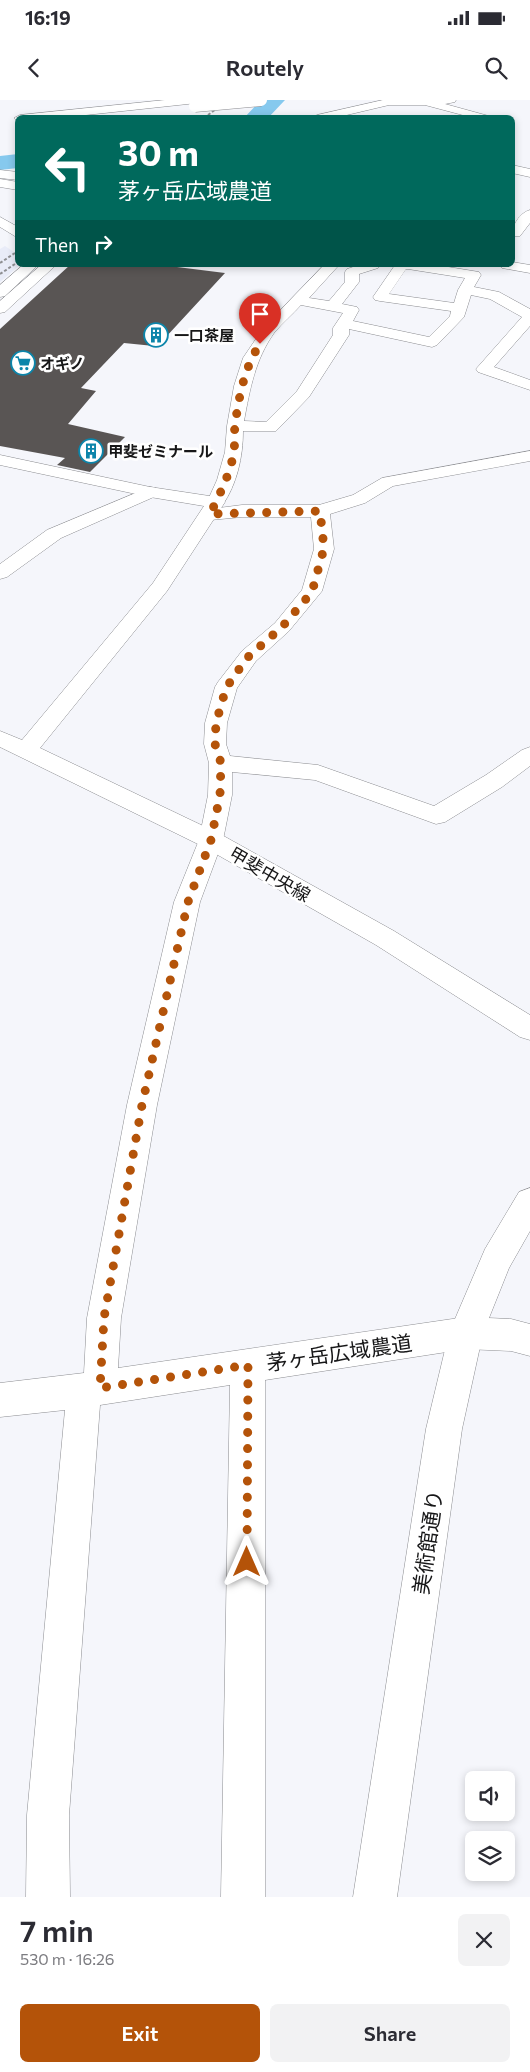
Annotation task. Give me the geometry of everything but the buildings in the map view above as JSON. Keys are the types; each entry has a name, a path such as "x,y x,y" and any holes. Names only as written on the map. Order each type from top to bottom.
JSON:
{"main road":[{"path":"68,115 196,103 261,100"},
{"path":"330,115 389,102 451,100"},
{"path":"421,102 478,115"},
{"path":"105,115 196,103"},
{"path":"515,170 530,172"},
{"path":"0,174 15,176"},
{"path":"0,183 15,186"},
{"path":"515,232 530,214"},
{"path":"0,221 15,232"},
{"path":"515,233 530,236"},
{"path":"515,266 530,269"},
{"path":"0,293 29,267"},
{"path":"0,309 47,267"},
{"path":"27,749 160,587 213,508 226,480 234,452 235,426 242,386 251,358 268,330 330,267"},
{"path":"334,305 352,282 352,272 367,267"},
{"path":"401,267 380,296 459,308"},
{"path":"344,324 432,342 456,317 465,290 474,275 421,267"},
{"path":"465,290 494,295 530,316 484,369 530,385"},
{"path":"235,426 270,427 303,394 341,335 341,328 352,310 334,305 298,300"},
{"path":"0,460 150,492 213,508 320,511 359,499 388,482 530,456"},
{"path":"0,573 54,534 150,492"},
{"path":"48,1897 48,1815 92,1389 142,1105 188,902 211,840 220,795 221,763 215,744 216,723 226,688 249,656 282,627 312,592 324,548 320,511"},
{"name":"甲斐中央線","path":"0,738 27,749 211,840 385,938 530,1029"},
{"path":"221,763 318,773 436,816 494,782 530,755"},
{"name":"美術館通り","path":"375,1897 444,1429 466,1333 496,1260 530,1202"},
{"name":"茅ヶ岳広域農道","path":"0,1400 92,1389 466,1333 511,1335 530,1340"},
{"path":"248,1365 248,1897"}],"shaded area":[{"path":"5,246 15,253 15,267 18,267 0,282 0,249"}],"waterway":[{"path":"258,115 274,100"},
{"path":"0,163 15,161"}],"railway":[{"path":"208,115 228,100"},
{"path":"0,263 15,253"},
{"path":"0,274 15,264"}],"place":[{"name":"一口茶屋","path":"156,335"},
{"name":"オギノ","path":"23,363"},
{"name":"甲斐ゼミナール","path":"91,451"}],"route":[{"path":"247,1562 248,1365 100,1388 104,1318 142,1105 188,902 211,840 220,795 221,763 215,744 216,723 226,688 237,672 249,656 282,627 312,592 324,548 320,511 242,511 210,514 226,480 234,452 235,426 242,386 251,358 260,344"}]}
